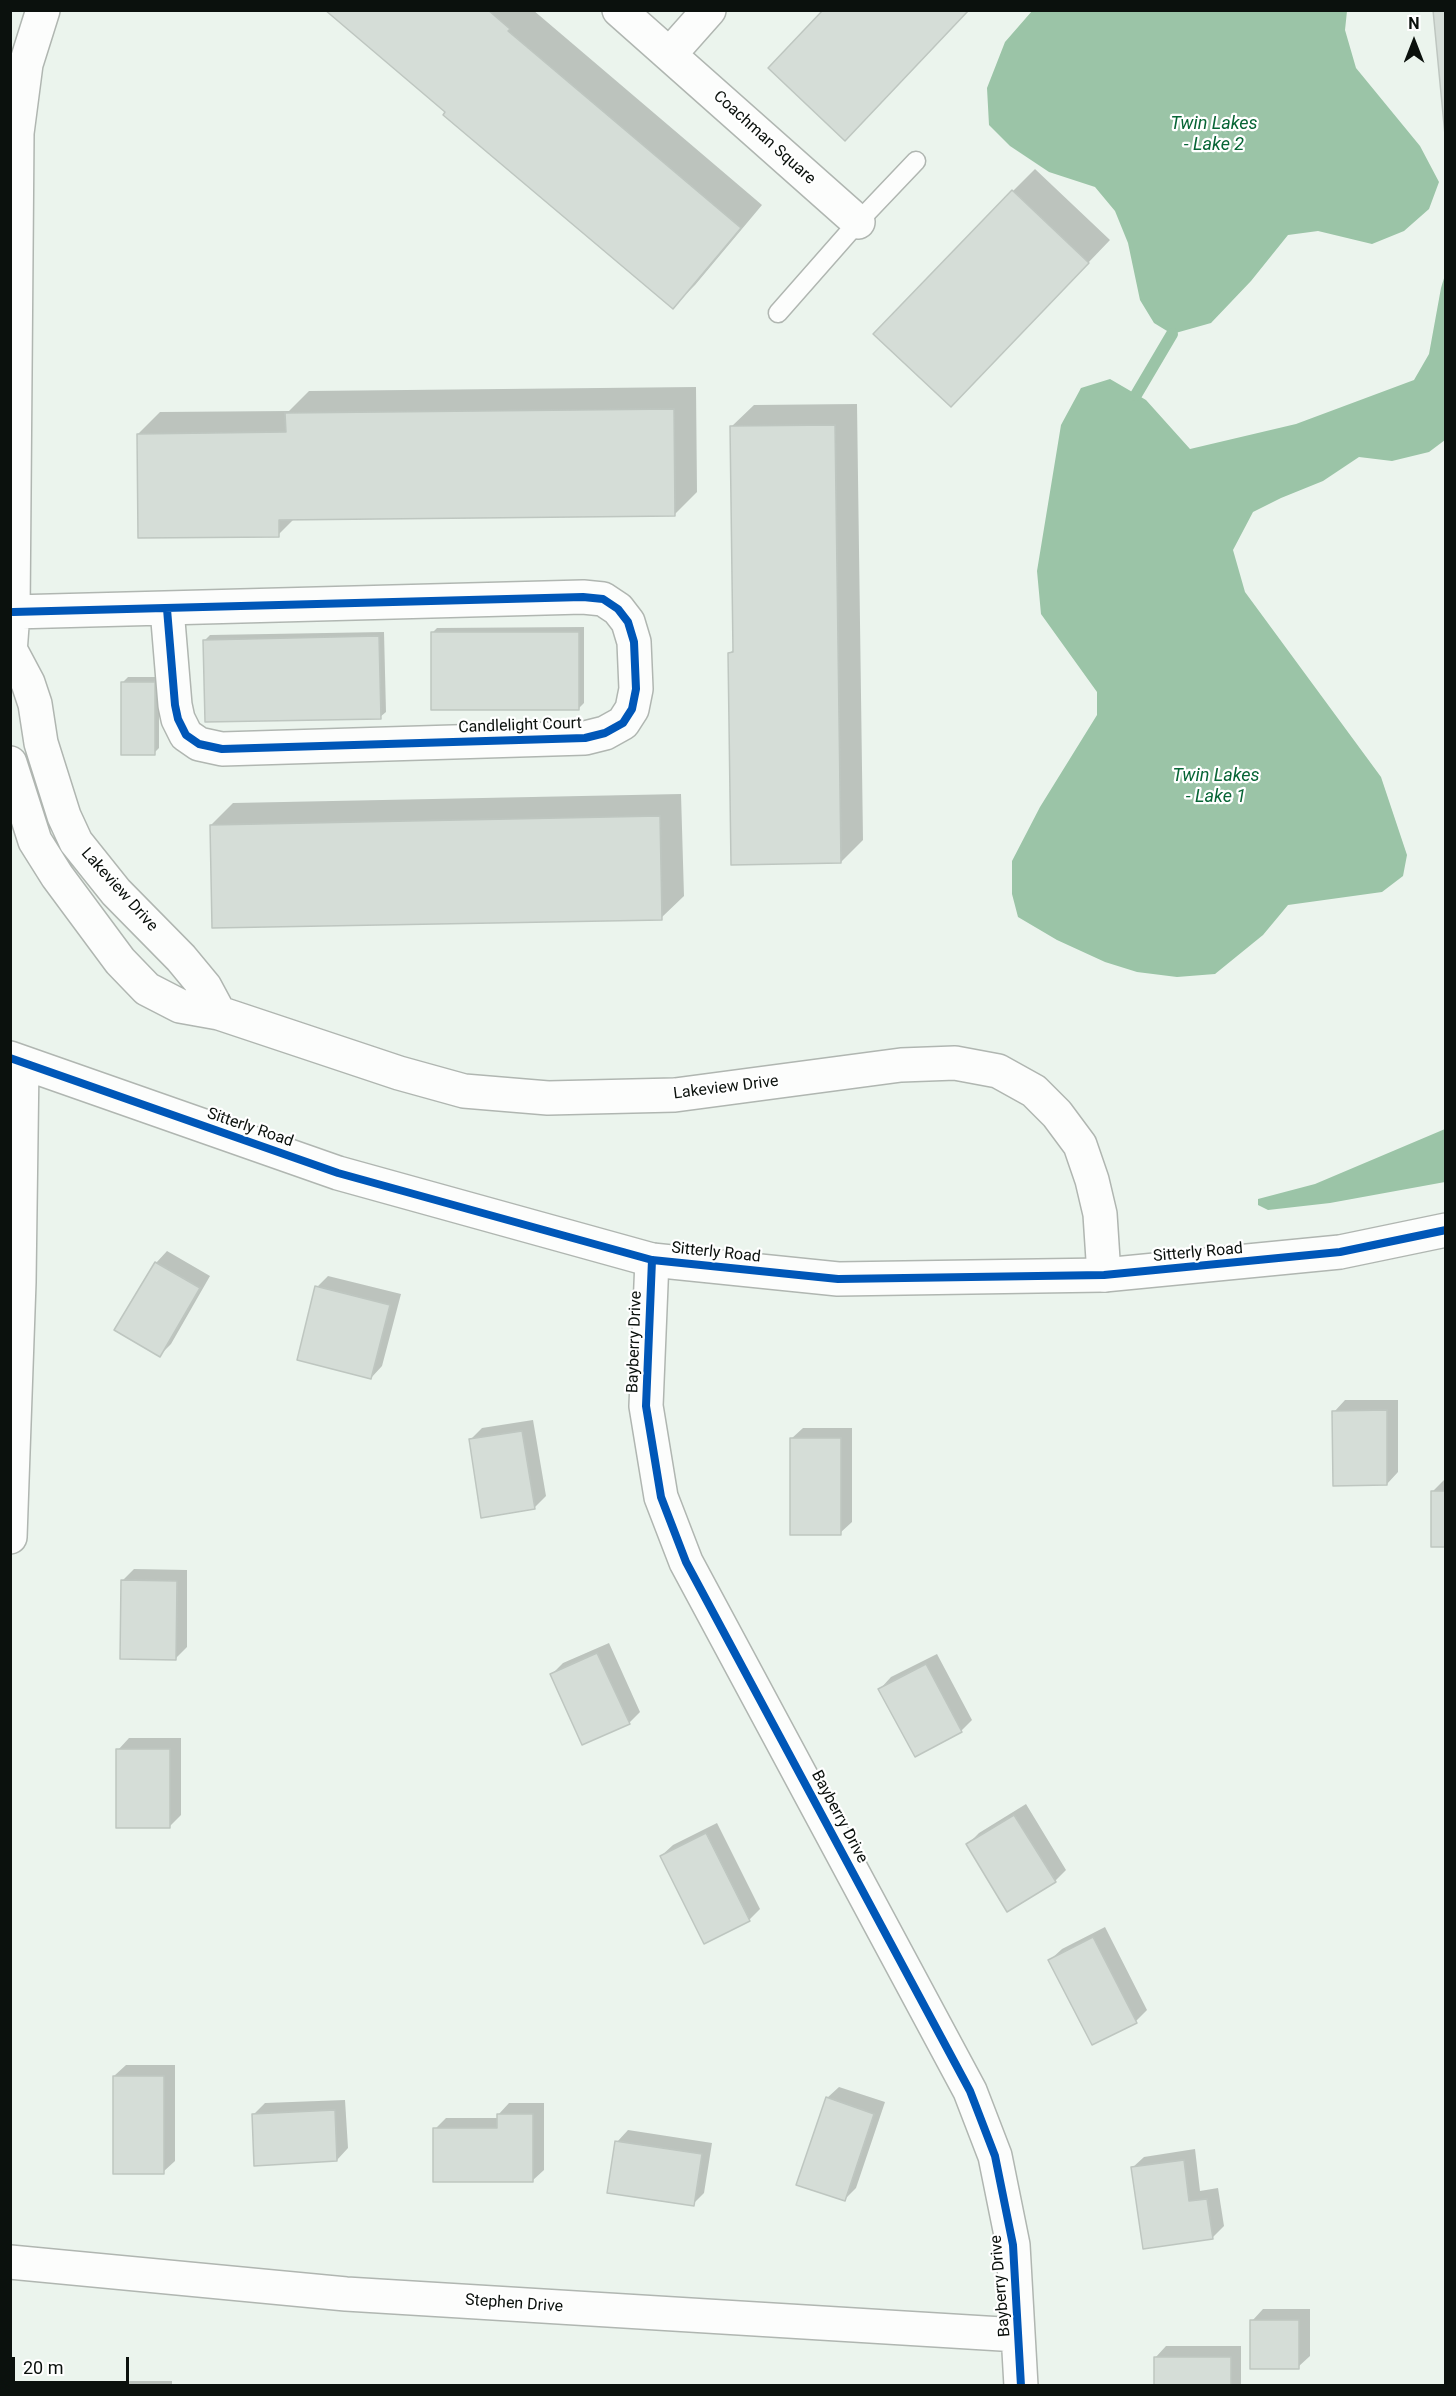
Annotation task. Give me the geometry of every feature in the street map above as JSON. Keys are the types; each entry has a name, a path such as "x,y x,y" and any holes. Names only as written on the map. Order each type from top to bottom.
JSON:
{"street":[{"name":"Lakeview Drive","path":"43,10 26,64 16,133 11,652 28,683 35,704 41,743 64,816 76,842 116,892 199,980 219,1013"},
{"name":"Coachman Square","path":"619,10 858,222"},
{"path":"670,54 709,10"},
{"name":"Candlelight Court","path":"13,612 583,597 603,599 618,609 628,622 634,642 636,689 632,709 623,723 605,733 585,738 222,749 199,744 186,735 178,719 167,609"},
{"name":"Lakeview Drive","path":"10,764 35,841 57,876 120,961 147,989 180,1005 219,1013 399,1073 464,1091 548,1098 675,1095 901,1065 955,1063 998,1071 1034,1091 1057,1114 1080,1145 1100,1214 1104,1275"},
{"path":"10,1537 19,1282 16,1061"},
{"name":"Sitterly Road","path":"16,1061 338,1173 652,1260 838,1279 1104,1275 1340,1252 1446,1230"},
{"name":"Bayberry Drive","path":"652,1260 646,1407 661,1497 686,1562 970,2091 995,2156 1013,2245 1022,2385"},
{"name":"Stephen Drive","path":"10,2262 346,2294 1018,2335"}],"lane":[{"path":"778,313 858,222 916,161"}],"water":[{"name":"Twin Lakes - Lake 2","path":"1032,11 1347,11 1345,30 1356,68 1420,146 1439,182 1429,209 1404,231 1372,244 1318,231 1288,235 1251,281 1211,323 1172,334 1154,323 1140,300 1128,243 1115,211 1095,187 1049,172 1010,146 989,125 987,88 1005,42"},
{"name":"Twin Lakes - Lake 1","path":"1445,275 1445,440 1429,452 1392,461 1359,457 1323,481 1253,512 1233,550 1245,592 1381,777 1407,855 1403,876 1382,892 1288,905 1263,935 1215,974 1177,977 1137,972 1105,962 1057,940 1018,917 1012,894 1012,861 1040,807 1097,715 1097,692 1041,614 1037,571 1061,425 1081,388 1110,379 1146,400 1190,449 1296,424 1414,380 1429,354"},
{"path":"1445,1129 1445,1182 1330,1203 1268,1210 1258,1205 1258,1199 1315,1184"}],"building":[{"path":"325,10 488,10 510,29 508,31 741,228 673,309 443,115 445,112"},
{"path":"823,10 969,10 845,141 768,68"},
{"path":"1433,10 1446,10 1445,135"},
{"path":"1012,190 1089,263 951,407 873,334"},
{"path":"674,409 675,516 279,520 279,537 138,538 137,434 286,432 285,413"},
{"path":"835,425 841,863 731,865 728,653 733,652 730,426"},
{"path":"431,632 579,632 579,710 431,710"},
{"path":"379,636 381,719 205,722 203,640"},
{"path":"121,682 155,682 155,755 121,755"},
{"path":"660,816 662,920 212,928 210,825"},
{"path":"155,1262 200,1288 160,1357 114,1330"},
{"path":"315,1286 390,1305 371,1379 297,1360"},
{"path":"1387,1410 1387,1485 1333,1486 1332,1411"},
{"path":"522,1431 535,1509 481,1518 469,1439"},
{"path":"790,1438 841,1438 841,1535 790,1535"},
{"path":"1431,1491 1446,1491 1446,1547 1431,1547"},
{"path":"121,1580 177,1581 176,1660 120,1659"},
{"path":"597,1653 630,1724 582,1745 550,1674"},
{"path":"926,1664 962,1732 915,1757 878,1689"},
{"path":"116,1749 170,1749 170,1828 116,1828"},
{"path":"1014,1815 1056,1882 1007,1912 966,1844"},
{"path":"706,1833 750,1921 704,1944 660,1856"},
{"path":"1093,1937 1137,2023 1092,2045 1048,1960"},
{"path":"113,2076 164,2076 164,2174 113,2174"},
{"path":"826,2097 874,2114 845,2201 796,2185"},
{"path":"335,2110 337,2161 254,2166 252,2114"},
{"path":"497,2114 533,2114 533,2182 433,2182 433,2128 497,2128"},
{"path":"615,2141 702,2154 694,2206 607,2193"},
{"path":"1184,2160 1189,2201 1207,2199 1213,2239 1143,2249 1131,2167"},
{"path":"1250,2320 1299,2320 1299,2369 1250,2369"},
{"path":"1154,2357 1231,2357 1231,2386 1154,2386"}],"waterway":[{"path":"1136,395 1172,334"}],"cycle path":[{"path":"13,612 583,597 603,599 618,609 628,622 634,642 636,689 632,709 623,723 605,733 585,738 222,749 199,744 186,735 178,719 167,609"},
{"path":"10,1058 338,1173 652,1260 838,1279 1104,1275 1340,1252 1446,1230"},
{"path":"652,1260 646,1406 661,1497 686,1562 970,2091 995,2156 1013,2245 1021,2386"}]}
